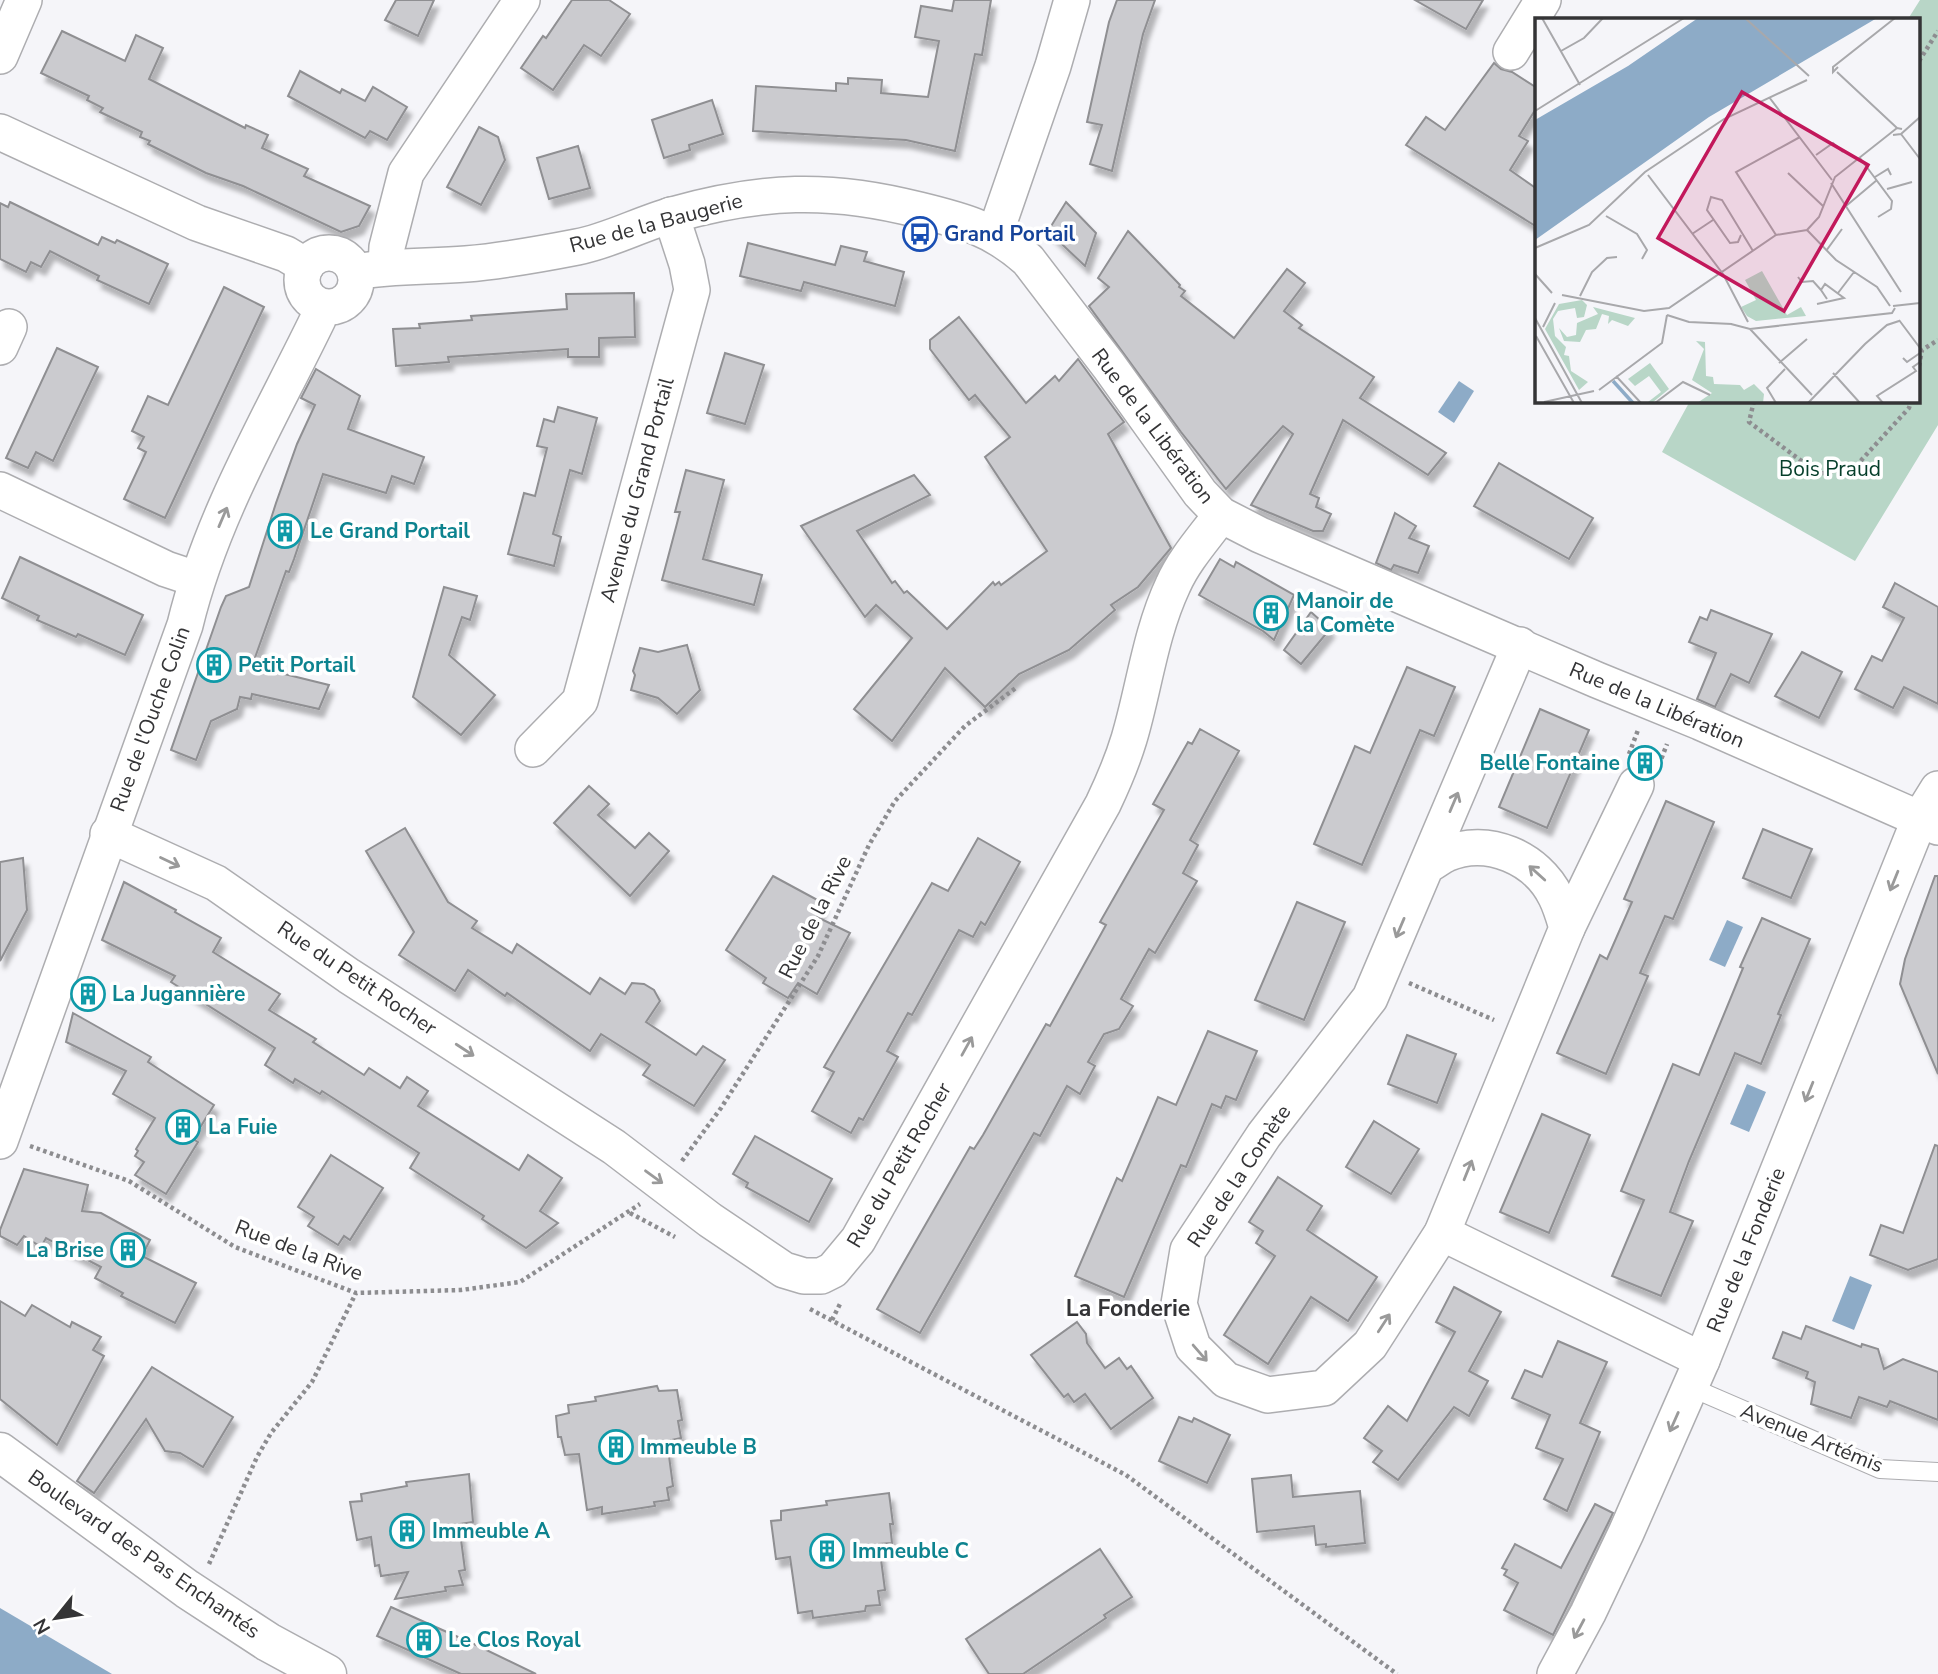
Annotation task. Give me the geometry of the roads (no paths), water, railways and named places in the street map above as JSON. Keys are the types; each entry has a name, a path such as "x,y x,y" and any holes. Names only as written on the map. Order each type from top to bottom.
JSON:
{"main road":[{"name":"Boulevard des Pas Enchantés","path":"0,1452 187,1589 268,1642 327,1674"}],"street":[{"path":"0,56 23,0"},
{"path":"370,270 351,264 337,254 319,255 306,266 303,274 304,291 308,298 321,307 331,307 346,302 370,270 387,247 405,173 522,0"},
{"path":"995,234 1053,66 1072,0"},
{"path":"1511,52 1543,0"},
{"path":"0,132 197,223 286,254 306,266"},
{"name":"Rue de la Baugerie","path":"370,270 468,264 580,247 671,215 759,195 801,193 890,202 954,218 995,234"},
{"name":"Avenue du Grand Portail","path":"533,749 580,701 692,290 687,264 671,215"},
{"name":"Rue de la Libération","path":"995,234 1028,260 1109,366 1200,493 1221,515 1260,535 1929,822"},
{"name":"Rue de l'Ouche Colin","path":"1,1138 185,625 196,579 251,451 318,319 321,307"},
{"path":"0,489 166,569 196,579"},
{"name":"Rue du Petit Rocher","path":"108,834 216,883 349,976 614,1147 710,1220 784,1270 804,1276 821,1276 833,1270 858,1240 1103,804 1129,738 1167,598 1184,566 1221,515"},
{"name":"Rue de la Comète","path":"1520,645 1370,998 1265,1135 1188,1250 1179,1304 1193,1348 1226,1380 1268,1395 1324,1388 1370,1345 1442,1233 1567,928 1636,785"},
{"name":"Rue de la Fonderie","path":"1555,1674 1588,1613 1696,1374 1929,822 1938,789"},
{"path":"1427,865 1447,854 1481,847 1516,856 1547,882 1557,899 1567,928"},
{"path":"1442,1233 1696,1374"}],"lane":[{"name":"Avenue Artémis","path":"1696,1374 1881,1469 1938,1472"}],"water":[{"path":"1459,381 1474,391 1454,423 1438,412"},
{"path":"1727,920 1743,927 1725,967 1709,960"},
{"path":"1747,1084 1766,1092 1749,1132 1730,1124"},
{"path":"1850,1276 1872,1285 1854,1330 1832,1321"},
{"path":"0,1608 112,1674 0,1674"}],"place":[{"name":"Grand Portail","path":"920,234"},
{"name":"Le Grand Portail","path":"285,531"},
{"name":"Manoir de la Comète","path":"1271,613"},
{"name":"Petit Portail","path":"214,665"},
{"name":"Belle Fontaine","path":"1645,763"},
{"name":"La Jugannière","path":"88,994"},
{"name":"La Fuie","path":"183,1127"},
{"name":"La Brise","path":"128,1250"},
{"name":"Immeuble B","path":"616,1447"},
{"name":"Immeuble A","path":"407,1531"},
{"name":"Immeuble C","path":"827,1551"},
{"name":"Le Clos Royal","path":"424,1640"}],"district":[{"name":"La Fonderie","path":"1128,1308"}],"park label":[{"name":"Bois Praud","path":"1830,469"}]}
